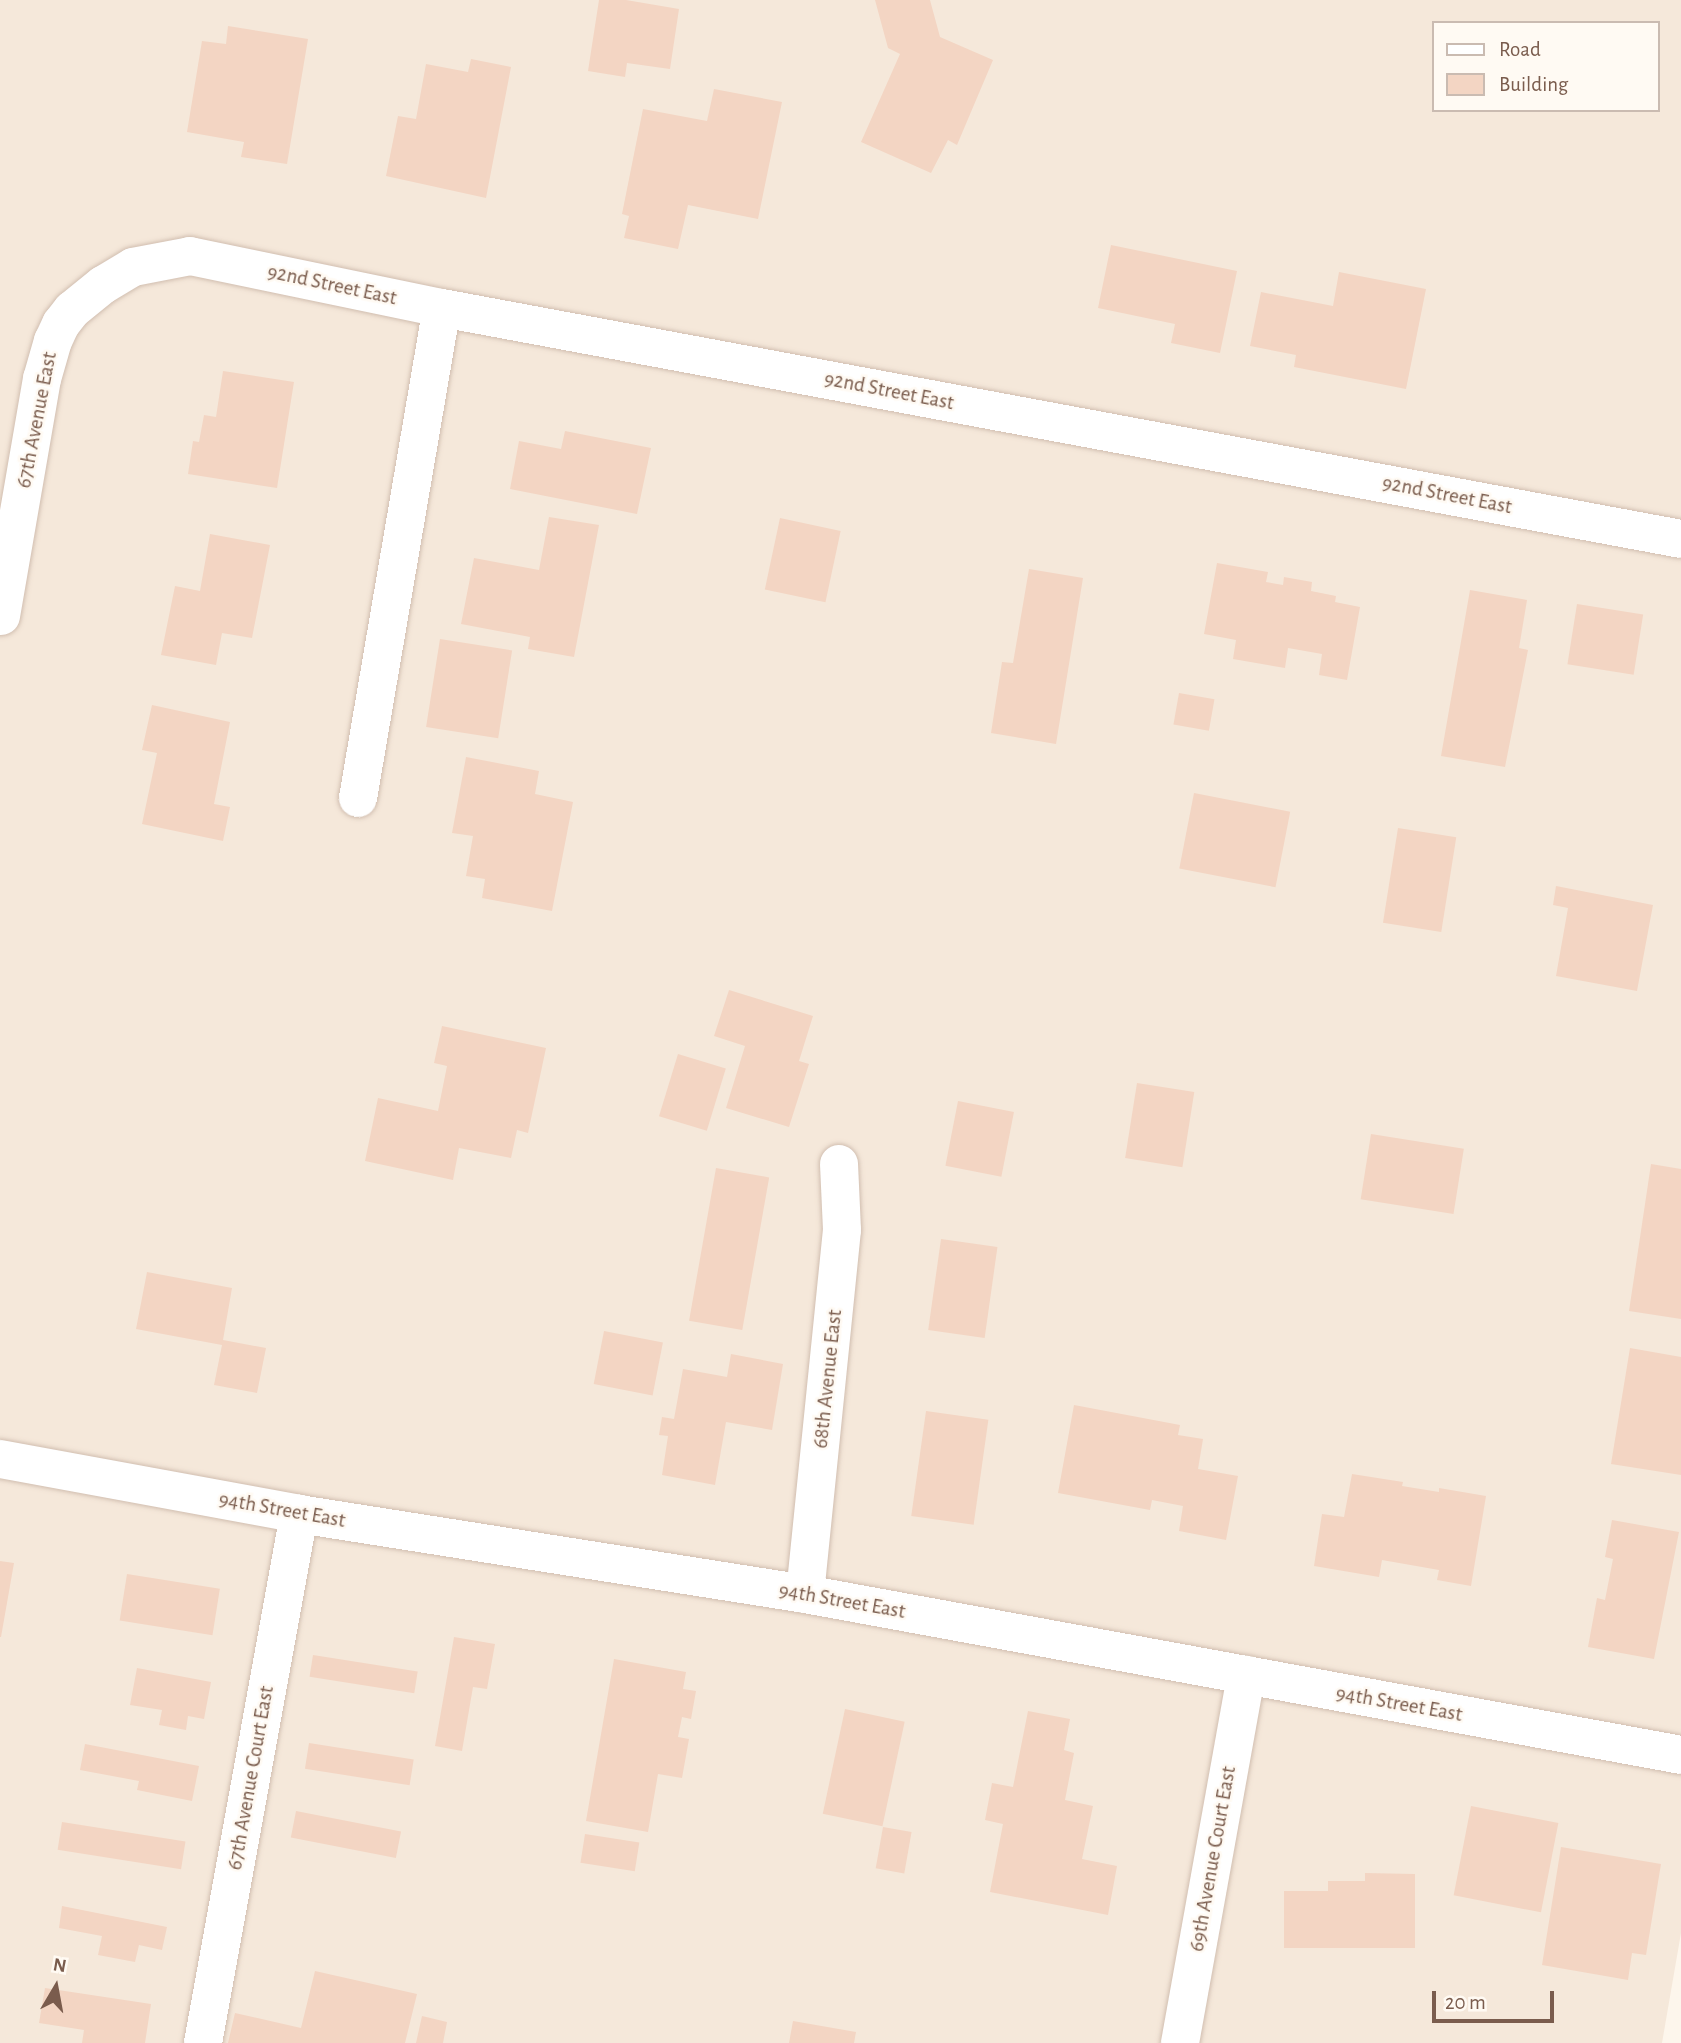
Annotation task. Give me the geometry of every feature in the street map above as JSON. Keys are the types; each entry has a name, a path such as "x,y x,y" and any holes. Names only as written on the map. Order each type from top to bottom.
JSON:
{"street":[{"name":"92nd Street East","path":"103,285 133,267 190,256 442,308 1681,538"},
{"name":"67th Avenue East","path":"1,616 42,379 52,341 72,310 103,285"},
{"path":"358,797 442,308"},
{"name":"68th Avenue East","path":"805,1594 842,1230 839,1164"},
{"name":"94th Street East","path":"0,1460 299,1514 805,1594 1681,1755"},
{"name":"67th Avenue Court East","path":"202,2043 299,1514"},
{"name":"69th Avenue Court East","path":"1180,2043 1246,1675"}],"shaded area":[{"path":"0,0 1681,0 1681,1933 1662,2043 0,2043"}],"building":[{"path":"599,0 626,0 679,9 670,69 627,63 625,77 588,71"},
{"path":"875,0 930,0 940,37 993,60 957,145 948,140 931,173 861,142 900,54 888,48"},
{"path":"228,26 308,39 287,164 241,157 244,142 187,132 202,41 226,44"},
{"path":"471,59 511,67 486,198 386,176 398,116 416,119 426,64 468,72"},
{"path":"714,89 782,102 758,219 688,205 678,249 624,238 629,216 622,214 643,109 707,121"},
{"path":"1111,245 1237,271 1220,353 1171,343 1175,324 1098,308"},
{"path":"1339,272 1426,289 1406,389 1294,367 1296,355 1250,346 1261,292 1333,306"},
{"path":"223,371 294,382 277,488 188,474 193,441 199,442 204,415 216,417"},
{"path":"565,431 651,448 637,514 510,489 519,441 561,449"},
{"path":"549,517 599,525 574,657 528,649 530,637 461,624 474,558 539,570"},
{"path":"780,518 841,531 825,602 765,589"},
{"path":"210,534 270,545 252,638 222,633 216,665 161,655 175,586 200,591"},
{"path":"1217,563 1268,572 1266,582 1283,585 1284,577 1312,582 1311,591 1336,596 1335,602 1360,607 1347,680 1319,675 1322,654 1288,648 1285,668 1233,659 1236,640 1204,634"},
{"path":"1029,569 1083,578 1056,744 991,733 1002,662 1013,663"},
{"path":"1470,590 1527,600 1519,648 1528,650 1505,767 1441,756"},
{"path":"1577,604 1643,614 1634,675 1567,664"},
{"path":"440,639 512,650 498,738 426,727"},
{"path":"1179,693 1214,699 1209,731 1173,725"},
{"path":"152,705 230,722 214,804 230,807 223,841 142,824 157,753 142,750"},
{"path":"466,757 539,771 535,794 573,802 552,911 482,898 485,879 466,876 473,836 452,833"},
{"path":"1194,793 1290,812 1276,887 1179,869"},
{"path":"1398,828 1456,837 1441,932 1383,923"},
{"path":"1556,886 1653,905 1637,991 1556,976 1568,908 1553,905"},
{"path":"729,990 813,1016 799,1061 809,1064 789,1127 726,1108 745,1046 714,1036"},
{"path":"442,1026 546,1048 528,1133 517,1130 511,1158 459,1148 453,1180 365,1161 378,1098 438,1111 447,1066 434,1063"},
{"path":"678,1054 726,1069 707,1131 659,1116"},
{"path":"1137,1083 1194,1092 1182,1167 1125,1158"},
{"path":"958,1101 1014,1112 1001,1177 945,1166"},
{"path":"1371,1134 1464,1149 1454,1214 1361,1199"},
{"path":"1651,1164 1681,1169 1681,1319 1629,1311"},
{"path":"716,1168 769,1177 742,1330 689,1321"},
{"path":"941,1239 997,1247 985,1338 928,1330"},
{"path":"147,1272 232,1288 223,1340 266,1348 257,1393 214,1385 222,1345 136,1329"},
{"path":"604,1331 663,1342 653,1395 594,1384"},
{"path":"1630,1348 1681,1357 1681,1475 1611,1464"},
{"path":"731,1354 783,1364 772,1430 726,1422 715,1485 662,1475 668,1436 659,1435 662,1417 674,1419 683,1369 727,1377"},
{"path":"1074,1405 1180,1425 1178,1435 1203,1439 1198,1469 1238,1476 1226,1540 1179,1531 1183,1506 1152,1500 1150,1510 1058,1493"},
{"path":"926,1411 988,1420 974,1525 911,1516"},
{"path":"1352,1474 1403,1482 1402,1486 1439,1492 1439,1488 1486,1496 1471,1586 1437,1580 1439,1570 1382,1560 1379,1577 1314,1566 1322,1514 1344,1517"},
{"path":"1612,1520 1679,1532 1654,1659 1588,1647 1597,1598 1605,1600 1613,1559 1605,1557"},
{"path":"0,1561 14,1563 1,1637 0,1637"},
{"path":"127,1574 220,1589 212,1635 120,1620"},
{"path":"454,1637 495,1644 487,1689 473,1687 462,1751 435,1746"},
{"path":"313,1655 418,1672 414,1693 310,1677"},
{"path":"614,1659 686,1672 683,1689 696,1691 691,1719 682,1717 678,1737 689,1739 682,1778 658,1774 648,1832 586,1821"},
{"path":"137,1668 211,1682 204,1719 188,1716 186,1730 159,1725 162,1710 130,1705"},
{"path":"845,1709 905,1722 882,1826 823,1814"},
{"path":"1028,1711 1070,1719 1064,1750 1074,1753 1065,1800 1093,1806 1082,1859 1117,1866 1108,1915 990,1892 1003,1824 985,1820 992,1783 1013,1787"},
{"path":"309,1743 414,1760 410,1785 305,1769"},
{"path":"85,1744 199,1766 192,1801 137,1790 139,1781 80,1770"},
{"path":"1471,1806 1558,1823 1541,1912 1454,1895"},
{"path":"296,1811 401,1831 396,1858 291,1838"},
{"path":"62,1822 185,1842 181,1869 58,1850"},
{"path":"883,1827 912,1832 904,1873 876,1868"},
{"path":"585,1834 639,1843 635,1871 580,1863"},
{"path":"1561,1847 1661,1864 1646,1955 1632,1953 1628,1980 1542,1965"},
{"path":"1365,1873 1415,1874 1415,1948 1284,1948 1284,1891 1328,1891 1328,1881 1365,1881"},
{"path":"62,1906 167,1927 162,1950 139,1945 135,1962 98,1955 102,1936 59,1928"},
{"path":"315,1971 417,1994 405,2043 228,2043 235,2013 301,2028"},
{"path":"45,1988 151,2004 145,2043 82,2043 84,2030 39,2023"},
{"path":"422,2016 447,2022 443,2043 416,2043"},
{"path":"793,2021 856,2032 854,2043 789,2043"}]}
